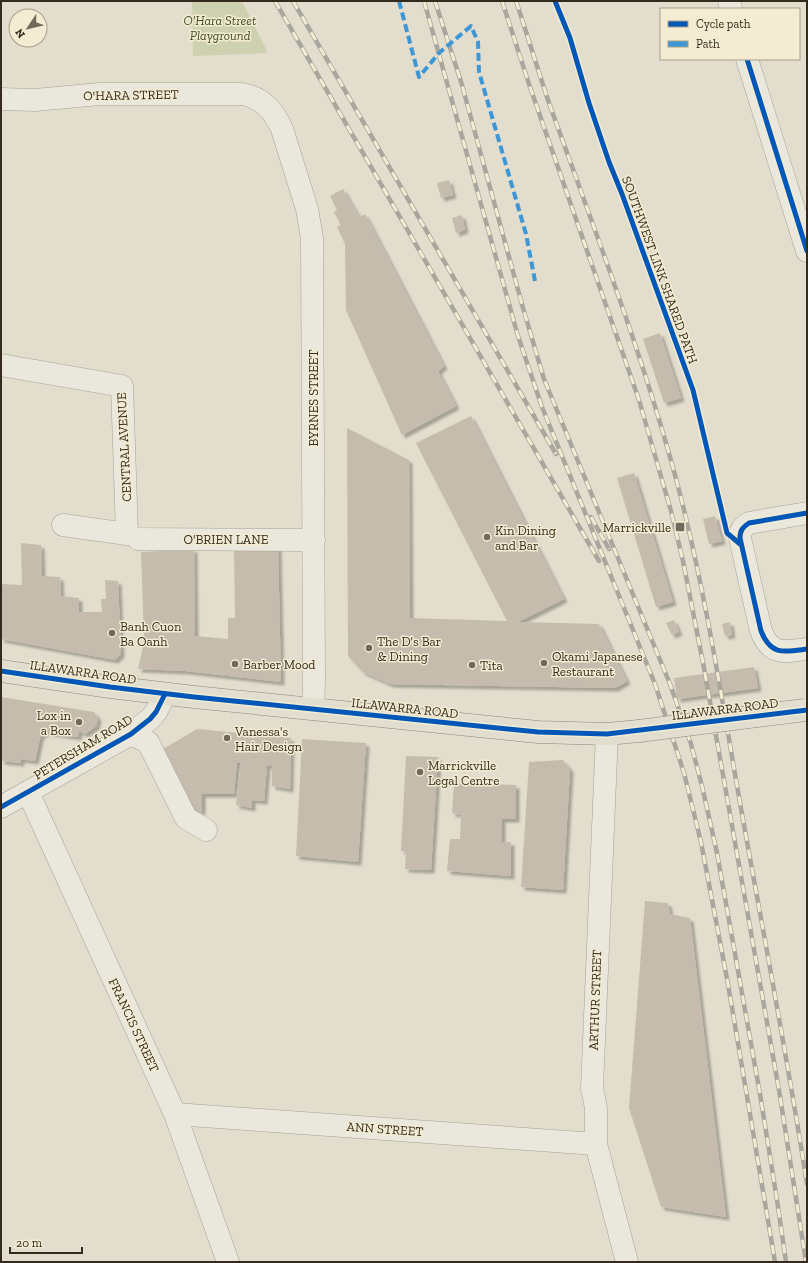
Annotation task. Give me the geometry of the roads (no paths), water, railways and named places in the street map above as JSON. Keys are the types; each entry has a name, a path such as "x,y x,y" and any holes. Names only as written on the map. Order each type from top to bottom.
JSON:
{"main road":[{"name":"ILLAWARRA ROAD","path":"1,671 166,694 538,732 607,734 806,710"}],"street":[{"path":"747,60 807,251"},
{"name":"O'HARA STREET","path":"1,99 35,100 100,94 242,94 260,100"},
{"name":"BYRNES STREET","path":"260,100 268,106 277,117 282,129 307,209 312,238 314,540 313,709"},
{"name":"CENTRAL AVENUE","path":"1,365 122,386 132,536"},
{"path":"807,513 749,522 740,532 740,538 756,611 764,639 769,646 782,652 807,649"},
{"name":"O'BRIEN LANE","path":"63,525 132,536 314,540"},
{"name":"PETERSHAM ROAD","path":"1,807 131,734 150,719 156,712 166,694"},
{"path":"131,734 148,742 186,818 206,830"},
{"name":"ARTHUR STREET","path":"607,734 592,1088 596,1108 596,1144 627,1262"},
{"name":"FRANCIS STREET","path":"28,792 175,1114 228,1262"},
{"name":"ANN STREET","path":"175,1114 596,1144"}],"railway":[{"path":"275,1 599,561"},
{"path":"293,1 556,454"},
{"path":"424,1 518,336 542,407 655,684 684,773 701,842 728,984 775,1262"},
{"path":"435,1 462,85 544,379 670,684 691,744 717,853 760,1094 786,1262"},
{"path":"502,1 530,87 639,400 671,511 683,561 704,668 779,1090 806,1262"},
{"path":"516,1 548,100 634,342 679,490 697,566 712,643 783,1039 807,1184"},
{"path":"591,517 609,549"}],"place":[{"name":"Marrickville","path":"680,527"},
{"name":"Kin Dining and Bar","path":"487,537"},
{"name":"Banh Cuon Ba Oanh","path":"112,633"},
{"name":"The D's Bar & Dining","path":"369,648"},
{"name":"Okami Japanese Restaurant","path":"544,663"},
{"name":"Barber Mood","path":"235,664"},
{"name":"Tita","path":"472,665"},
{"name":"Lox in a Box","path":"79,722"},
{"name":"Vanessa's Hair Design","path":"227,738"},
{"name":"Marrickville Legal Centre","path":"420,772"}],"park label":[{"name":"O'Hara Street Playground","path":"220,28"}]}
